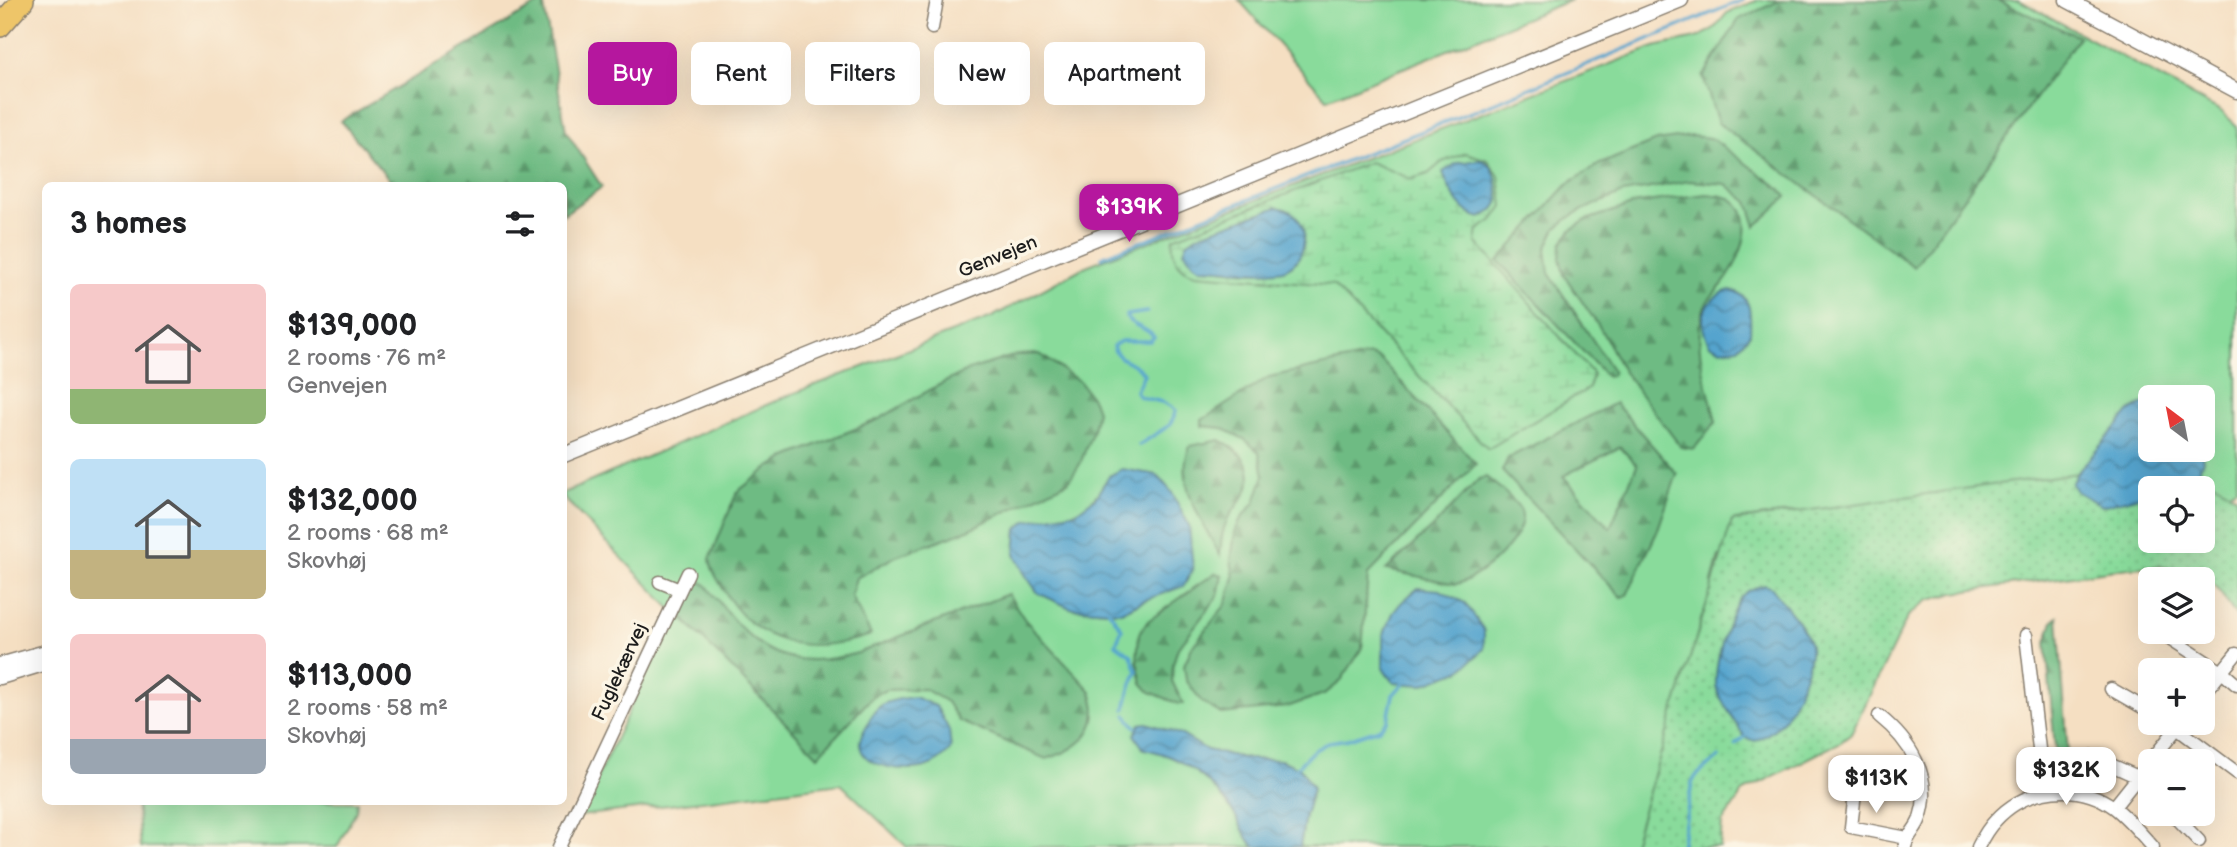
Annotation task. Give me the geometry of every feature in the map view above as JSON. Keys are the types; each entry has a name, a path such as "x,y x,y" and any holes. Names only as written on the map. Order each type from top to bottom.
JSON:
{"highway":[{"path":"0,26 23,0"}],"street":[{"path":"931,0 937,0 932,29"},
{"name":"Genvejen","path":"567,455 1681,0"},
{"path":"2067,0 2237,91"},
{"name":"Fuglekærvej","path":"559,847 688,573"},
{"path":"660,582 680,590"},
{"path":"2026,635 2044,793"},
{"path":"2179,644 2237,685"},
{"path":"0,665 42,653"},
{"path":"2215,680 2236,654"},
{"path":"0,677 42,664"},
{"path":"2111,689 2138,705"},
{"path":"1856,784 1850,827 1906,842 1920,819 1925,790 1922,771 1910,749 1893,728 1878,716"},
{"path":"2190,735 2237,773"},
{"path":"2091,756 2138,777 2114,807"},
{"path":"1978,847 1997,818 2025,799 2044,793 2069,791 2084,793 2114,807 2153,847"},
{"path":"2185,826 2199,841"}],"green space":[{"path":"1239,0 1571,0 1327,99"},
{"path":"1758,0 2019,0 2221,111 2237,126 2237,488 2215,500 2215,476 2138,476 2138,489 1802,520 1796,512 1736,520 1776,566 1742,569 1719,556 1712,582 1716,581 1714,620 1702,616 1694,647 1671,847 1300,847 1313,788 1301,769 1281,760 1248,759 1207,750 1182,735 1144,748 1172,757 1207,781 1235,815 1255,847 907,847 841,784 579,816 675,613 567,501 567,492 787,396 992,317 1086,266 1654,47 1696,38 1713,30 1727,13","holes":["1109,476 1145,600 1121,612 1070,608 1015,554 1017,529 1030,522 1081,509 1095,497"]},
{"path":"1781,0 1997,0 2079,37 1914,267 1718,123 1703,77 1739,19"},
{"path":"543,1 566,131 602,187 567,212 567,182 392,182 341,121"},
{"path":"1691,136 1711,138 1781,189 1787,197 1756,226 1748,202 1726,184 1689,181 1623,193 1576,213 1556,228 1546,249 1549,273 1613,371 1611,376 1607,377 1498,261 1569,183 1600,164 1656,141"},
{"path":"1466,153 1488,160 1499,176 1503,206 1494,219 1478,230 1476,242 1593,374 1589,388 1488,449 1333,285 1196,274 1180,266 1173,251 1173,238 1370,162 1411,179 1428,174 1442,162","holes":["1296,262 1263,272 1201,268"]},
{"path":"1706,194 1724,196 1738,205 1744,216 1745,233 1732,270 1703,311 1699,343 1716,422 1694,449 1681,447 1623,371 1600,328 1564,275 1560,258 1561,244 1571,230 1586,220 1638,203"},
{"path":"1040,354 1080,382 1093,400 1097,411 1080,464 1068,482 968,530 896,556 856,578 851,596 871,635 827,645 787,642 752,624 737,609 715,575 710,559 737,492 785,458 879,419 969,370 1016,355"},
{"path":"1370,355 1380,359 1476,464 1368,575 1362,649 1340,682 1326,693 1287,707 1221,714 1202,702 1186,680 1184,665 1192,647 1226,604 1234,577 1231,560 1235,532 1240,520 1255,502 1264,475 1259,452 1244,439 1222,428 1202,426 1202,420 1269,377"},
{"path":"1615,403 1677,474 1657,532 1627,595 1621,597 1502,471 1508,458","holes":["1620,447 1637,465 1610,528 1563,476"]},
{"path":"1220,440 1242,456 1250,478 1244,496 1224,527 1220,555 1193,502 1188,488 1186,460 1190,446"},
{"path":"2157,462 2184,462 2205,476 2138,476 2138,553 2215,553 2215,483 2237,497 2237,617 2215,585 2215,567 2129,568 1954,593 1927,601 1908,616 1851,734 1841,742 1744,791 1722,823 1720,847 1632,847 1732,521"},
{"path":"1486,477 1511,498 1521,511 1522,521 1518,532 1500,556 1476,575 1455,584 1386,570 1479,479"},
{"path":"1215,573 1222,575 1218,596 1178,648 1173,664 1172,681 1183,704 1179,704 1150,692 1142,683 1137,661 1139,633 1148,621"},
{"path":"694,582 702,582 707,586 738,625 753,639 769,650 787,657 807,660 831,659 858,653 1008,594 1025,620 1090,690 1095,715 1092,725 1080,743 1046,759 959,721 947,702 924,689 886,690 873,696 818,756 678,614"},
{"path":"2058,617 2069,767 2067,773 2057,774 2046,642 2053,621"},
{"path":"137,805 357,805 337,847 141,847"}],"water":[{"path":"1480,160 1490,165 1493,170 1499,200 1494,209 1481,218 1468,212 1457,201 1443,172 1457,163"},
{"path":"1277,207 1289,210 1297,217 1304,237 1299,257 1283,270 1255,272 1201,268 1194,264 1184,251 1187,243 1198,235"},
{"path":"1730,290 1743,296 1749,306 1750,334 1738,348 1721,350 1709,344 1703,320 1710,303"},
{"path":"2138,407 2138,462 2202,462 2197,476 2138,476 2138,496 2102,506 2076,491 2071,484 2077,473 2130,411"},
{"path":"1122,469 1157,475 1171,491 1189,525 1193,569 1184,586 1121,612 1070,608 1038,593 1015,554 1017,529 1027,521 1076,512 1095,498 1109,476"},
{"path":"1765,585 1772,588 1797,621 1806,635 1810,650 1802,684 1786,716 1773,731 1755,741 1745,737 1739,729 1718,693 1716,681 1719,654 1733,611 1747,591"},
{"path":"1418,588 1440,590 1465,603 1484,630 1484,649 1460,671 1422,685 1394,683 1383,668 1383,636 1393,613"},
{"path":"914,697 936,706 949,730 951,749 937,762 917,768 897,769 869,759 863,753 860,742 875,711 885,703"},
{"path":"1147,723 1182,735 1207,750 1248,759 1281,760 1301,769 1313,788 1300,847 1255,847 1235,815 1207,781 1172,757 1144,749 1134,735 1140,724"}],"waterway":[{"path":"1102,257 1494,103 1743,0"},
{"path":"1139,445 1170,425 1176,411 1163,403 1139,396 1136,391 1144,374 1118,355 1113,346 1121,341 1150,341 1154,337 1127,318 1127,315 1147,312"},
{"path":"1109,611 1122,629 1116,644 1131,655 1137,671 1125,709"},
{"path":"1297,767 1313,751 1329,742 1379,729 1388,720 1393,695 1403,684"},
{"path":"1126,715 1136,727"},
{"path":"1735,745 1745,737"},
{"path":"1681,847 1692,783 1696,776 1719,757"}]}
